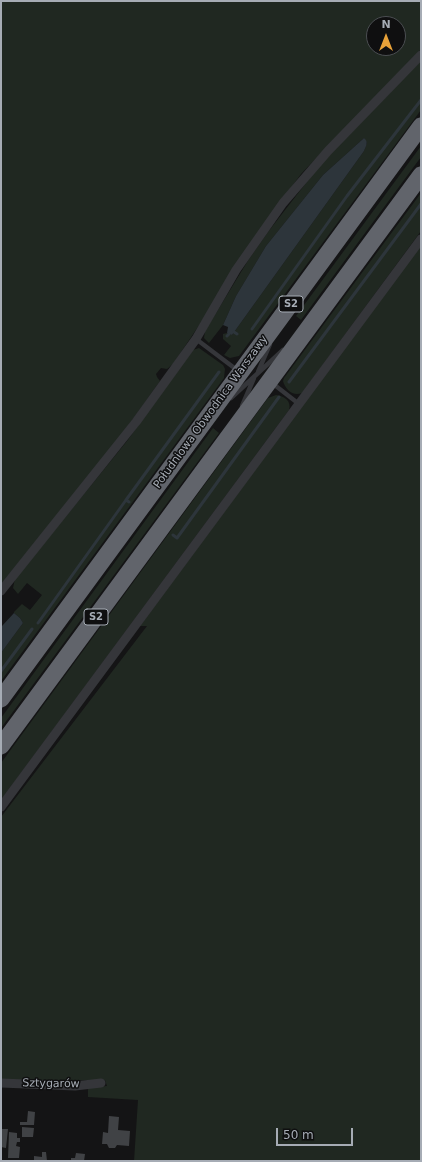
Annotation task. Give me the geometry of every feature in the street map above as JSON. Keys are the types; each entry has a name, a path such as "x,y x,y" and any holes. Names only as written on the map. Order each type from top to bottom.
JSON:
{"highway":[{"name":"Południowa Obwodnica Warszawy","path":"1,746 226,439 286,310 421,126"},
{"name":"Południowa Obwodnica Warszawy","path":"1,699 204,423 310,326 421,175"}],"street":[{"path":"1,591 136,422 196,339 236,270 283,203 328,151 421,54"},
{"path":"1,807 421,239"},
{"name":"Sztygarów","path":"1,1083 75,1086 102,1083"}],"lane":[{"path":"196,339 299,404"},
{"path":"227,402 255,376"},
{"path":"240,410 255,376"},
{"path":"204,423 221,407"},
{"path":"226,439 236,417"}],"shaded area":[{"path":"1,1 421,1 421,49 301,174 258,233 173,364 167,369 161,368 156,374 160,381 116,443 1,584"},
{"path":"421,61 421,110 239,356 230,358 224,355 231,346 223,339 223,334 227,333 232,335 364,151 367,143 364,138 323,175 266,246 236,296 223,325 209,343 204,338 205,331 249,259 320,165"},
{"path":"364,138 367,143 364,151 232,335 227,333 228,327 223,325 236,296 266,246 323,175"},
{"path":"421,146 421,157 301,320 296,316"},
{"path":"421,193 421,231 302,393 296,394 290,392 284,384 284,378"},
{"path":"421,245 421,1161 134,1161 138,1100 88,1097 88,1087 107,1086 105,1080 1,1081 1,817 147,626 140,626"},
{"path":"199,348 223,365 225,369 224,378 1,681 1,653 23,623 14,612 22,604 30,610 42,595 27,583 18,594 13,588 15,579 127,441 193,350"},
{"path":"276,395 282,396 287,400 290,407 289,410 1,800 1,763 268,398"},
{"path":"213,428 219,433 1,728 1,718"},
{"path":"14,613 23,623 1,653 1,626"}],"building":[{"path":"28,1111 35,1112 34,1125 20,1125 20,1122 27,1122"},
{"path":"109,1116 119,1117 118,1130 130,1131 129,1146 117,1145 115,1148 109,1148 107,1144 102,1144 103,1132 108,1133"},
{"path":"22,1127 34,1128 33,1137 22,1137"},
{"path":"1,1129 8,1129 6,1148 1,1147"},
{"path":"9,1132 17,1133 17,1138 20,1138 20,1142 17,1142 16,1146 20,1147 19,1158 8,1158"},
{"path":"42,1152 46,1152 47,1161 34,1161 34,1156 42,1157"},
{"path":"76,1153 85,1154 84,1161 71,1161 71,1158 75,1158"}],"waterway":[{"path":"252,329 347,196 421,100"},
{"path":"289,382 421,204"},
{"path":"126,500 219,372"},
{"path":"173,535 177,538 279,397"},
{"path":"38,623 126,500 129,502"},
{"path":"1,671 32,629"}]}
